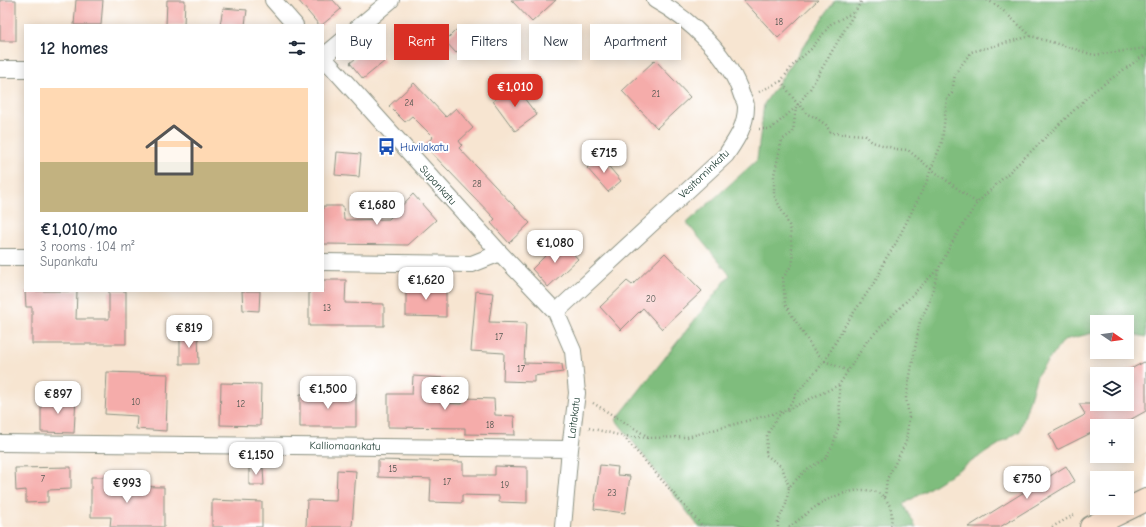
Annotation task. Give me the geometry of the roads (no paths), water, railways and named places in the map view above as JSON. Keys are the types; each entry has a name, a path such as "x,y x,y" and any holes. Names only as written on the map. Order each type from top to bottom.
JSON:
{"street":[{"path":"273,0 294,24"},
{"path":"324,56 391,0"},
{"name":"Vesitorninkatu","path":"556,312 726,155 743,129 746,107 740,88 727,64 708,41 669,7 655,0"},
{"name":"Supankatu","path":"324,58 500,254 556,312"},
{"path":"0,69 24,69"},
{"path":"324,262 472,264 500,254"},
{"path":"0,257 24,257"},
{"name":"Laitakatu","path":"556,312 573,351 577,393 563,527"},
{"name":"Kalliomaankatu","path":"0,443 570,449"},
{"path":"1091,527 1146,500"}],"place":[{"name":"Huvilakatu","path":"387,147"}]}
